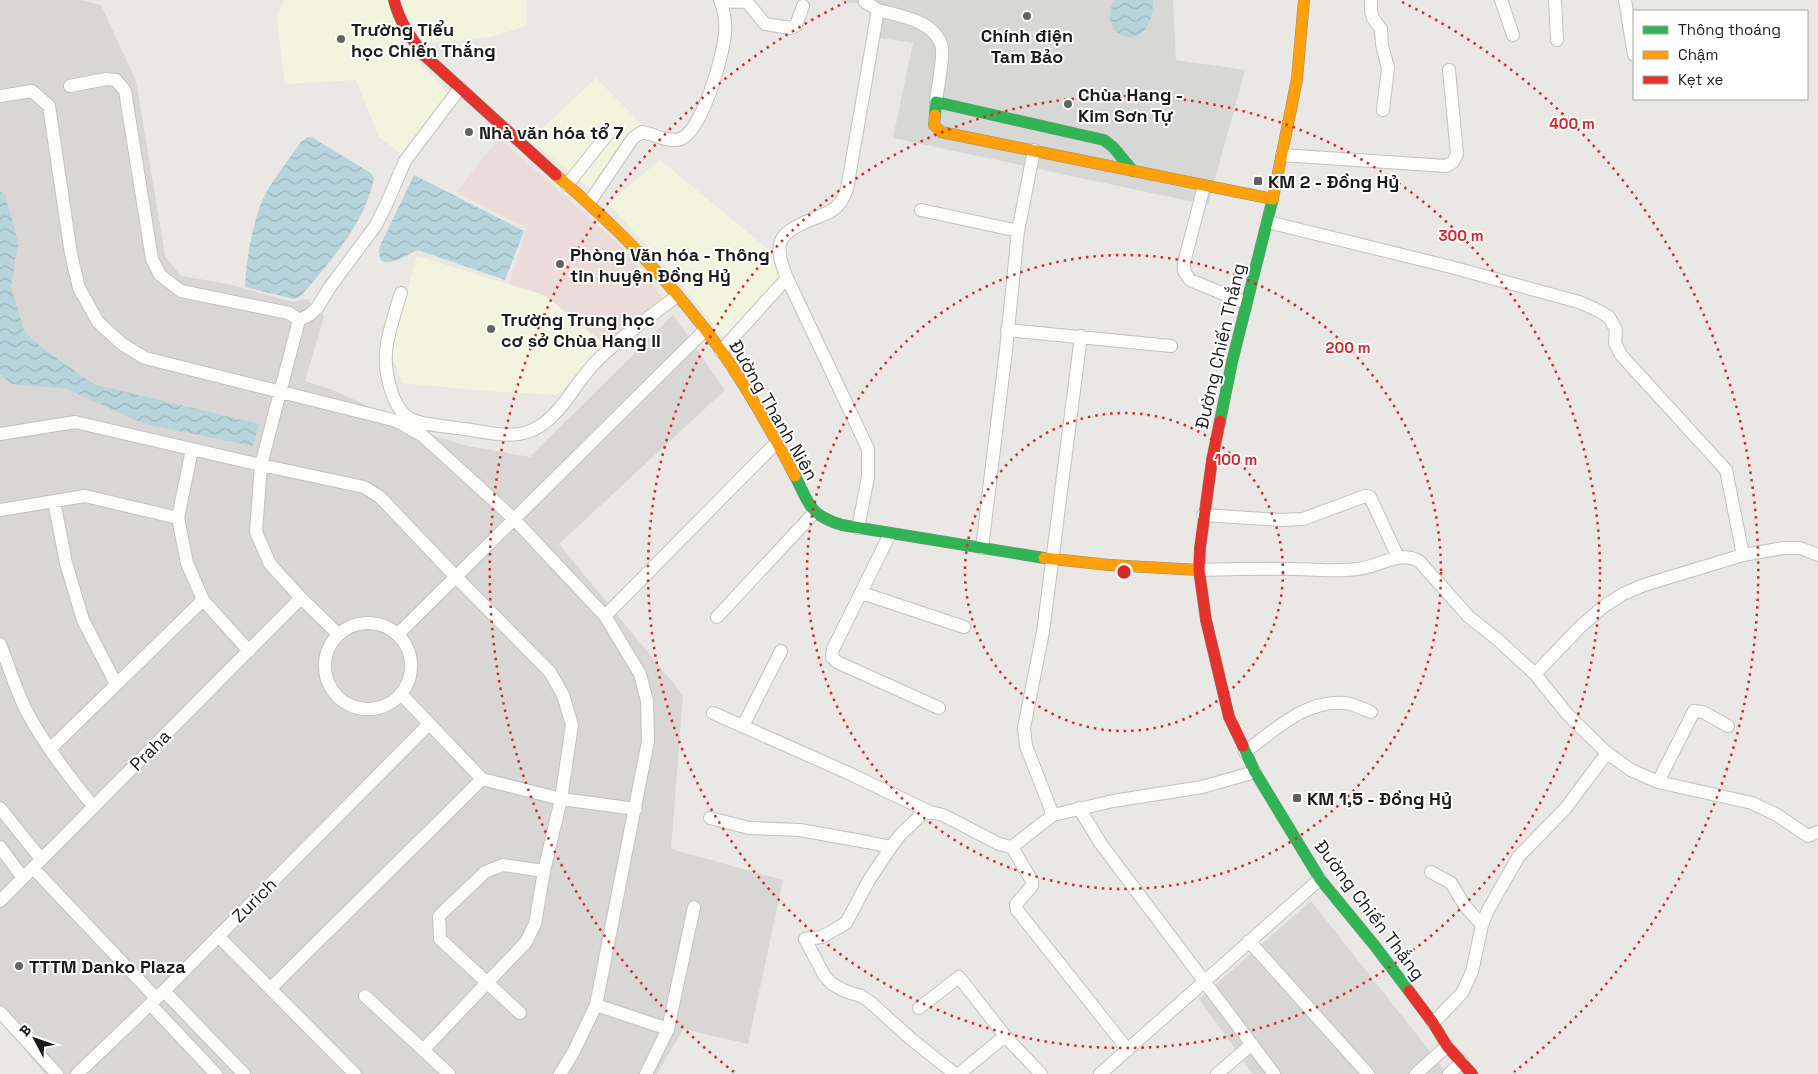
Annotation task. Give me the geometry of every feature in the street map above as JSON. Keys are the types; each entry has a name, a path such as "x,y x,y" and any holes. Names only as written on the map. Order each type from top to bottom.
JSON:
{"street":[{"name":"Đường Thanh Niên","path":"394,0 397,12 410,36 424,55 589,203 664,279 721,351 777,442 814,513"},
{"path":"865,0 865,2 878,10 913,19 925,25 935,34 942,45 934,125 941,132 1273,199"},
{"name":"Đường Chiến Thắng","path":"1304,0 1297,79 1268,222 1232,362 1203,515 1199,570 1206,620 1229,717 1255,772 1320,880 1375,946 1433,1023 1447,1046 1472,1074"},
{"path":"1371,0 1373,18 1381,29 1382,45 1388,68 1383,110"},
{"path":"1501,0 1513,36"},
{"path":"1555,0 1557,40"},
{"path":"1625,0 1633,49"},
{"path":"589,203 633,138 642,132 672,141 682,139 690,131 713,87 725,34 720,1 747,1 766,24 791,28 796,25 803,6"},
{"path":"858,528 868,477 868,449 787,278 780,262 778,248 781,238 794,226 831,211 842,201 847,189 878,10"},
{"path":"1282,155 1446,166 1453,162 1457,154 1450,70"},
{"path":"70,86 106,79 116,80 125,91 152,259 160,275 180,291 289,313 300,320"},
{"path":"338,634 270,564 256,532 261,465 300,320 317,308 339,274 376,225 405,161 460,88"},
{"path":"0,96 32,91 49,106 70,254 79,288 98,322 122,344 145,358 397,422 423,436 514,519 605,616 640,674 647,701 648,741 636,809 596,1005 573,1053 560,1074"},
{"path":"936,102 1104,140 1113,147 1133,171"},
{"path":"567,184 610,131"},
{"path":"982,548 1018,230 1034,150"},
{"path":"1204,186 1184,263 1184,271 1190,280 1246,303"},
{"path":"921,210 1018,230"},
{"path":"1268,222 1451,267 1579,302 1595,308 1608,316 1616,330 1615,343 1621,355 1726,470 1743,555"},
{"path":"721,351 787,278"},
{"path":"401,292 387,344 386,364 398,409 413,421 502,436 522,434 539,427 552,417 565,403 574,387 593,364 677,296"},
{"path":"398,634 704,330"},
{"path":"1007,330 1171,346"},
{"path":"1053,814 1026,746 1024,728 1043,632 1081,336"},
{"path":"0,434 75,422 364,487 380,498 550,672 563,695 572,724 561,799 544,872 536,924 526,942 423,1050"},
{"path":"605,616 777,442"},
{"path":"192,449 178,518 187,564 203,600 249,651"},
{"path":"0,510 85,496 178,518"},
{"path":"1203,515 1281,520 1303,519 1365,496 1370,497 1398,557"},
{"path":"54,501 66,563 83,620 116,684"},
{"path":"717,618 814,513 828,521 890,534 1113,567 1199,570 1259,568 1355,570 1372,567 1398,557 1410,556 1419,561 1469,617 1497,639 1535,674 1568,715 1607,752 1632,770 1658,782 1752,803 1777,815 1804,834 1812,836 1818,832"},
{"path":"890,534 832,649 832,657 838,662 938,708"},
{"path":"1535,674 1580,627 1603,607 1622,594 1644,585 1743,555 1783,548 1800,548 1818,555"},
{"path":"862,592 964,627"},
{"name":"Praha","path":"0,901 301,598"},
{"path":"50,749 203,600"},
{"path":"362,623 381,625 398,634 409,651 412,670 408,683 401,694 390,704 376,709 360,709 346,704 335,695 328,684 324,671 325,658 330,645 338,634 349,627 362,623"},
{"path":"0,644 26,711 73,782 94,807"},
{"path":"743,726 781,651"},
{"path":"401,694 482,779 561,799 636,809"},
{"path":"1245,752 1296,715 1314,706 1329,703 1346,703 1371,712"},
{"path":"1658,782 1694,711 1703,712 1728,726"},
{"path":"713,713 846,772 930,812 943,815 1006,847 1012,847 1053,814 1113,801 1202,788 1255,772"},
{"name":"Zurich","path":"77,1074 157,998 429,724"},
{"path":"1433,1023 1462,993 1472,972 1482,925 1496,895 1519,856 1565,809 1607,752"},
{"path":"271,988 482,779"},
{"path":"0,808 37,864 157,998 216,1074"},
{"path":"1079,808 1101,844 1274,1074"},
{"path":"930,812 921,815 900,835 869,880 846,923 822,937 805,939 824,974 832,984 861,996 870,1002 911,1039 955,1074"},
{"path":"710,818 749,828 800,830 891,848"},
{"path":"0,847 23,878"},
{"path":"1012,847 1032,881 1032,886 1016,904 1017,910 1128,1050"},
{"path":"520,1014 440,939 439,916 485,872 503,865 544,872"},
{"path":"1431,872 1451,884 1465,906 1482,925"},
{"path":"1100,1074 1248,941 1320,880"},
{"path":"646,1074 668,1029 694,907"},
{"path":"218,936 355,1074"},
{"path":"1248,941 1368,1074"},
{"path":"919,1008 959,977 1005,1036 1041,1074"},
{"path":"365,996 449,1074"},
{"path":"157,998 244,1074"},
{"path":"596,1005 668,1029"},
{"path":"0,1012 57,1074"},
{"path":"959,1074 1005,1036"},
{"path":"1217,1074 1252,1044"},
{"path":"1416,1074 1447,1046"},
{"path":"1449,1074 1462,1062"}],"shaded area":[{"path":"0,0 80,0 101,5 136,81 165,256 181,276 228,284 293,302 307,299 324,316 305,381 333,390 426,433 467,446 530,457 673,315 725,390 559,544 683,695 671,849 783,880 748,1044 683,1029 657,1074 45,1074 0,1020"},
{"path":"284,0 389,0 397,28 408,50 441,85 455,104 411,161 379,137 356,80 285,84 277,20"},
{"path":"399,0 526,0 527,26 491,37 425,43"},
{"name":"Chùa Hang - Kim Sơn Tự","path":"842,0 1173,0 1176,60 1245,70 1208,205 893,138 913,43 874,37 878,5 842,2"},
{"path":"596,78 643,126 591,189 530,140"},
{"path":"499,138 618,243 662,298 605,345 545,295 509,285 527,228 457,192"},
{"path":"660,160 768,249 775,260 782,284 724,340 656,255 608,204"},
{"name":"Trường Trung học cơ sở Chùa Hang II","path":"417,256 544,295 605,345 557,395 486,391 403,383 390,352"},
{"path":"1311,901 1448,1074 1253,1074 1199,999"}],"water":[{"path":"1114,0 1153,0 1151,18 1145,30 1136,36 1127,37 1118,34 1112,26 1110,15"},
{"path":"308,137 313,138 371,173 374,178 370,194 355,226 345,241 301,296 294,299 245,287 252,237 263,199 301,142"},
{"path":"414,175 524,231 505,280 418,250 392,262 382,260 379,255 380,246"},
{"path":"0,191 5,195 18,242 11,287 25,333 93,384 259,424 253,446 144,424 67,389 12,384 0,374"}],"traffic: fast":[{"path":"935,115 936,102 1104,140 1113,147 1133,171"},
{"path":"1220,421 1232,362 1273,198"},
{"path":"795,476 812,508 823,517 842,525 1044,558"},
{"path":"1243,746 1255,772 1320,879 1409,991"}],"traffic: slow":[{"path":"1273,198 1297,79 1304,0"},
{"path":"935,115 934,125 941,132 1273,199"},
{"path":"556,175 623,236 685,304 732,367 795,476"},
{"path":"1044,558 1109,565 1199,570"}],"traffic: jam":[{"path":"394,0 402,22 424,55 556,175"},
{"path":"1220,421 1212,460 1200,548 1199,570 1206,620 1229,717 1243,746"},
{"path":"1409,991 1433,1023 1447,1046 1472,1074"}],"place":[{"name":"Chính điện Tam Bảo","path":"1027,16"},
{"name":"Trường Tiểu học Chiến Thắng","path":"341,39"},
{"name":"Chùa Hang - Kim Sơn Tự","path":"1068,104"},
{"name":"Nhà văn hóa tổ 7","path":"469,132"},
{"name":"KM 2 - Đồng Hỷ","path":"1258,181"},
{"name":"Phòng Văn hóa - Thông tin huyện Đồng Hỷ","path":"560,264"},
{"name":"Trường Trung học cơ sở Chùa Hang II","path":"491,329"},
{"name":"KM 1,5 - Đồng Hỷ","path":"1297,798"},
{"name":"TTTM Danko Plaza","path":"19,966"}]}
